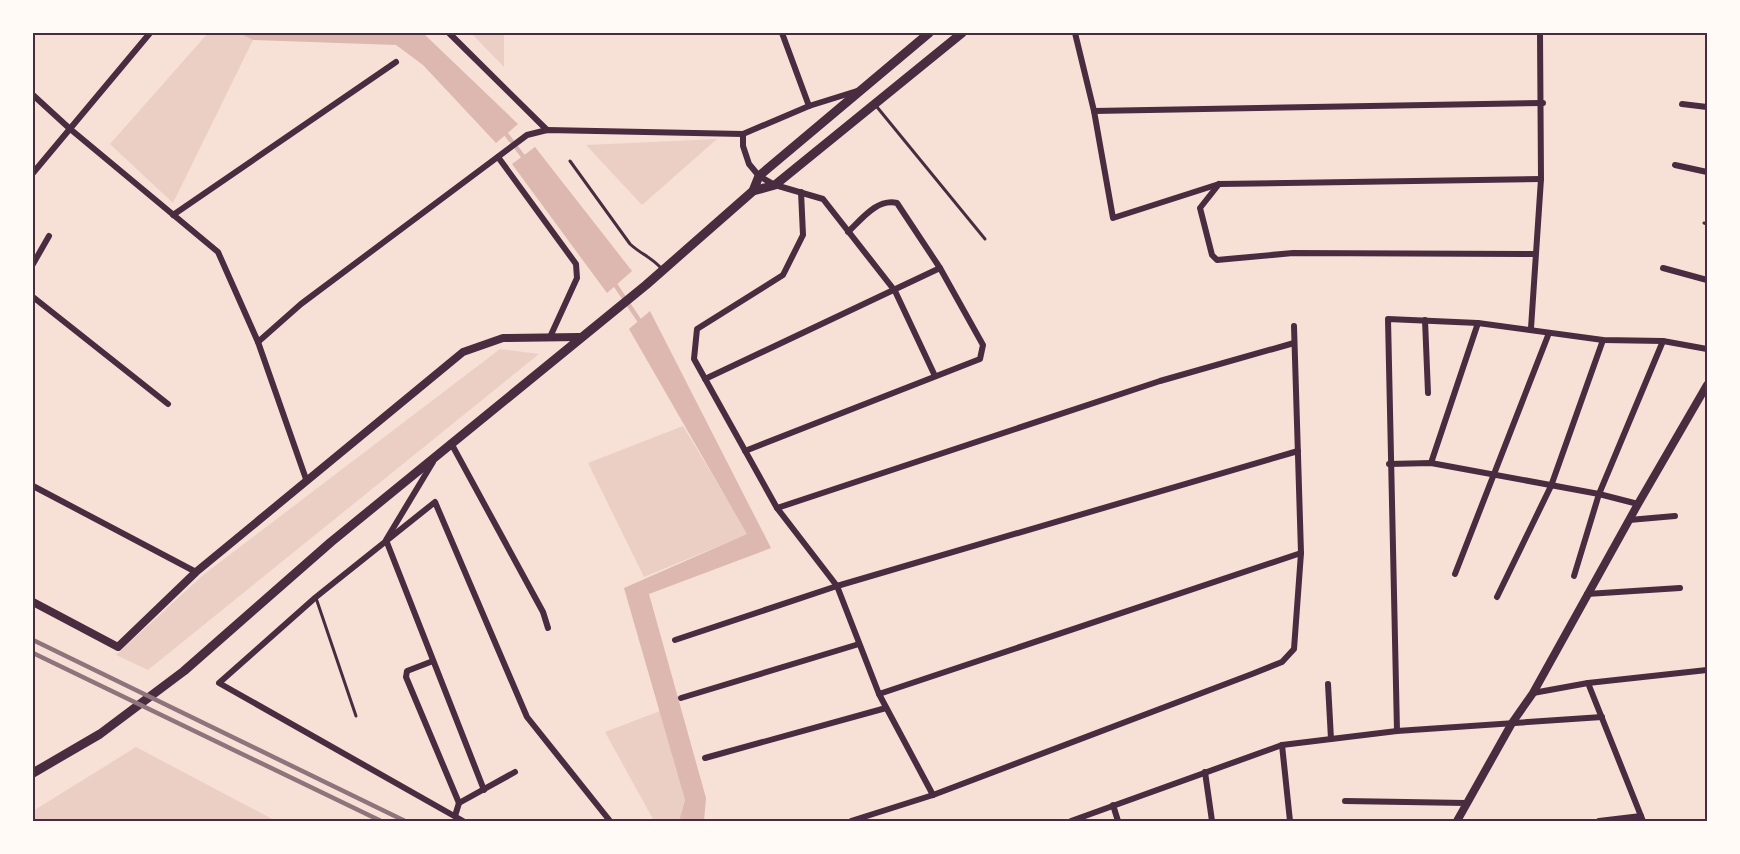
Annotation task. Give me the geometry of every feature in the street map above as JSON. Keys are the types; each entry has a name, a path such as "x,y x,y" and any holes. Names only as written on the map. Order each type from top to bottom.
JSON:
{"main road":[{"path":"33,773 100,734 184,671 331,542 579,337 646,285 753,191 759,176 919,37 929,33"},
{"path":"753,191 775,186 962,33"}],"street":[{"path":"33,173 150,33"},
{"path":"449,33 547,130"},
{"path":"782,33 809,106"},
{"path":"1075,33 1094,111 1113,218 1219,184 1541,179"},
{"path":"1531,328 1541,179 1543,103 1540,33"},
{"path":"173,215 396,62"},
{"path":"258,342 301,304 527,135 547,130 743,134 809,106 860,90"},
{"path":"33,95 69,128 218,252 258,342 306,479"},
{"path":"1094,111 1543,103"},
{"path":"1682,104 1707,107"},
{"path":"743,134 743,146 749,164 759,176 775,186 823,199 895,291 935,376"},
{"path":"501,154 576,264 577,278 550,337"},
{"path":"1675,165 1707,172"},
{"path":"1219,184 1200,208 1212,255 1216,260 1293,253 1535,254"},
{"path":"801,192 803,236 783,275 697,329 694,359 777,508 837,586 879,694 933,795"},
{"path":"745,451 971,364 981,358 982,345 940,268 897,203 890,201 880,203 848,232"},
{"path":"33,264 49,236"},
{"path":"705,379 940,268"},
{"path":"1663,268 1707,280"},
{"path":"33,297 168,404"},
{"path":"1397,731 1389,464 1388,319 1478,323 1531,328 1550,333 1603,340 1663,341 1707,349"},
{"path":"1425,320 1428,393"},
{"path":"1431,463 1478,323"},
{"path":"851,821 933,795 1252,674 1282,662 1294,649 1300,553 1294,326"},
{"path":"1455,574 1550,333"},
{"path":"33,602 118,647 196,572 306,479 463,352 503,338 579,337"},
{"path":"1497,597 1551,486 1603,340"},
{"path":"1574,576 1599,494 1663,341"},
{"path":"777,508 1160,381 1294,343"},
{"path":"1457,821 1512,723 1533,693 1629,519 1707,386"},
{"path":"451,443 543,612 548,628"},
{"path":"675,640 837,586 1298,452"},
{"path":"386,540 437,456"},
{"path":"1389,464 1431,463 1599,494 1638,504"},
{"path":"33,486 196,572"},
{"path":"463,821 219,683 316,597 435,502 527,717 610,821"},
{"path":"1629,519 1675,516"},
{"path":"386,540 484,790"},
{"path":"879,694 1300,553"},
{"path":"1587,594 1680,588"},
{"path":"681,698 859,645"},
{"path":"433,661 407,671 406,677 459,803"},
{"path":"1533,693 1707,670"},
{"path":"1328,684 1331,739"},
{"path":"1588,684 1642,819 1599,821"},
{"path":"705,758 886,708"},
{"path":"1071,821 1282,745 1397,731 1602,717"},
{"path":"1282,745 1290,821"},
{"path":"454,816 459,803 515,772"},
{"path":"1205,772 1212,821"},
{"path":"1345,801 1466,803"},
{"path":"1113,805 1118,821"}],"lane":[{"path":"875,105 985,238"},
{"path":"570,161 630,244 639,252 650,255 663,270"},
{"path":"316,597 356,716"}],"shaded area":[{"path":"208,33 239,33 253,40 173,203 110,144"},
{"path":"239,33 423,33 518,124 496,143 423,65 396,45 253,40"},
{"path":"471,33 504,33 504,67"},
{"path":"717,139 642,205 586,145"},
{"path":"535,147 632,271 607,293 512,164"},
{"path":"650,311 771,548 649,594 706,798 704,821 679,821 685,800 624,588 747,534 629,329"},
{"path":"500,349 539,354 148,670 116,655 203,575"},
{"path":"683,426 748,534 644,577 588,463"},
{"path":"660,711 685,800 679,821 654,821 605,732"},
{"path":"136,747 276,821 33,821 33,811"}],"waterway":[{"path":"503,130 525,159"},
{"path":"612,280 641,323"}],"railway":[{"path":"33,640 405,821"},
{"path":"33,653 381,821"}]}
